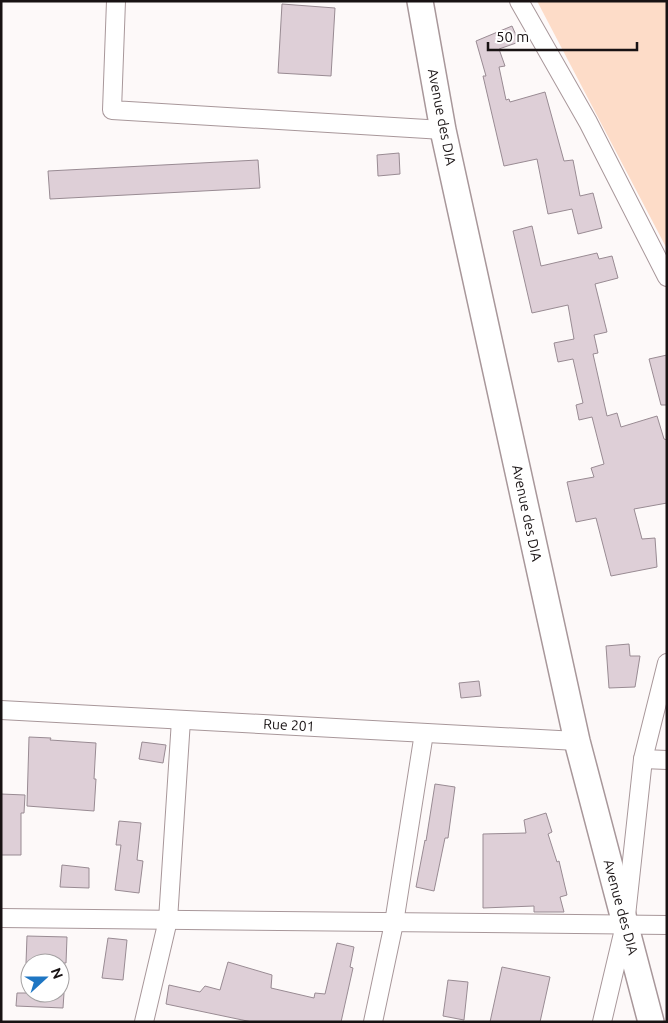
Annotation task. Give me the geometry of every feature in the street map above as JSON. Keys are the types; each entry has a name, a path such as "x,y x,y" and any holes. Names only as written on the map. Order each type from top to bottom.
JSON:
{"street":[{"path":"116,1 112,110 443,130"},
{"name":"Avenue des DIA","path":"420,1 443,130 577,741 651,1022"},
{"path":"519,1 588,122 667,277"},
{"path":"602,1022 626,925 643,759 667,663"},
{"name":"Rue 201","path":"1,710 577,741"},
{"path":"144,1022 168,920 181,720"},
{"path":"373,1022 394,923 424,733"},
{"path":"643,759 667,760"},
{"path":"1,918 667,925"}],"shaded area":[{"path":"537,1 667,1 667,249"}],"building":[{"path":"282,4 335,8 331,76 278,73"},
{"path":"512,26 519,42 499,49 505,66 499,67 506,100 509,99 510,102 545,92 564,161 573,160 580,196 593,193 602,228 578,234 572,209 548,214 537,159 504,166 483,76 486,76 476,41"},
{"path":"399,153 400,174 378,176 377,155"},
{"path":"258,160 260,188 50,199 48,171"},
{"path":"532,226 541,266 597,253 599,259 612,256 618,278 595,284 607,332 594,335 598,353 593,354 607,416 617,413 621,427 657,416 664,439 667,440 667,503 634,509 642,539 655,538 657,567 611,576 596,518 576,522 567,482 594,477 591,468 604,464 592,417 579,420 576,405 583,403 573,359 558,362 554,343 574,339 568,305 532,313 513,231"},
{"path":"667,355 667,405 661,405 649,359"},
{"path":"629,644 630,656 640,656 635,687 609,688 606,646"},
{"path":"479,681 481,696 461,698 459,683"},
{"path":"29,737 96,743 94,811 27,806"},
{"path":"142,742 166,745 163,763 139,759"},
{"path":"435,784 455,787 448,838 445,838 434,891 416,887"},
{"path":"1,794 25,795 24,813 21,813 21,855 1,855"},
{"path":"546,813 552,832 548,834 557,862 559,861 567,895 560,897 564,912 534,912 534,906 483,908 483,834 526,833 524,820"},
{"path":"119,821 141,823 137,860 143,861 139,893 115,890 121,845 116,845"},
{"path":"62,865 89,868 89,888 60,887"},
{"path":"27,936 67,937 66,953 26,953"},
{"path":"108,938 127,940 123,980 102,978"},
{"path":"337,943 354,947 350,967 353,968 341,1022 252,1022 166,1004 169,985 200,992 205,986 220,990 228,962 272,975 271,988 314,998 315,993 325,994"},
{"path":"502,967 550,977 540,1022 490,1022"},
{"path":"448,980 468,982 464,1020 443,1016"},
{"path":"17,993 20,993 20,1003 63,1003 63,1008 16,1006"}]}
